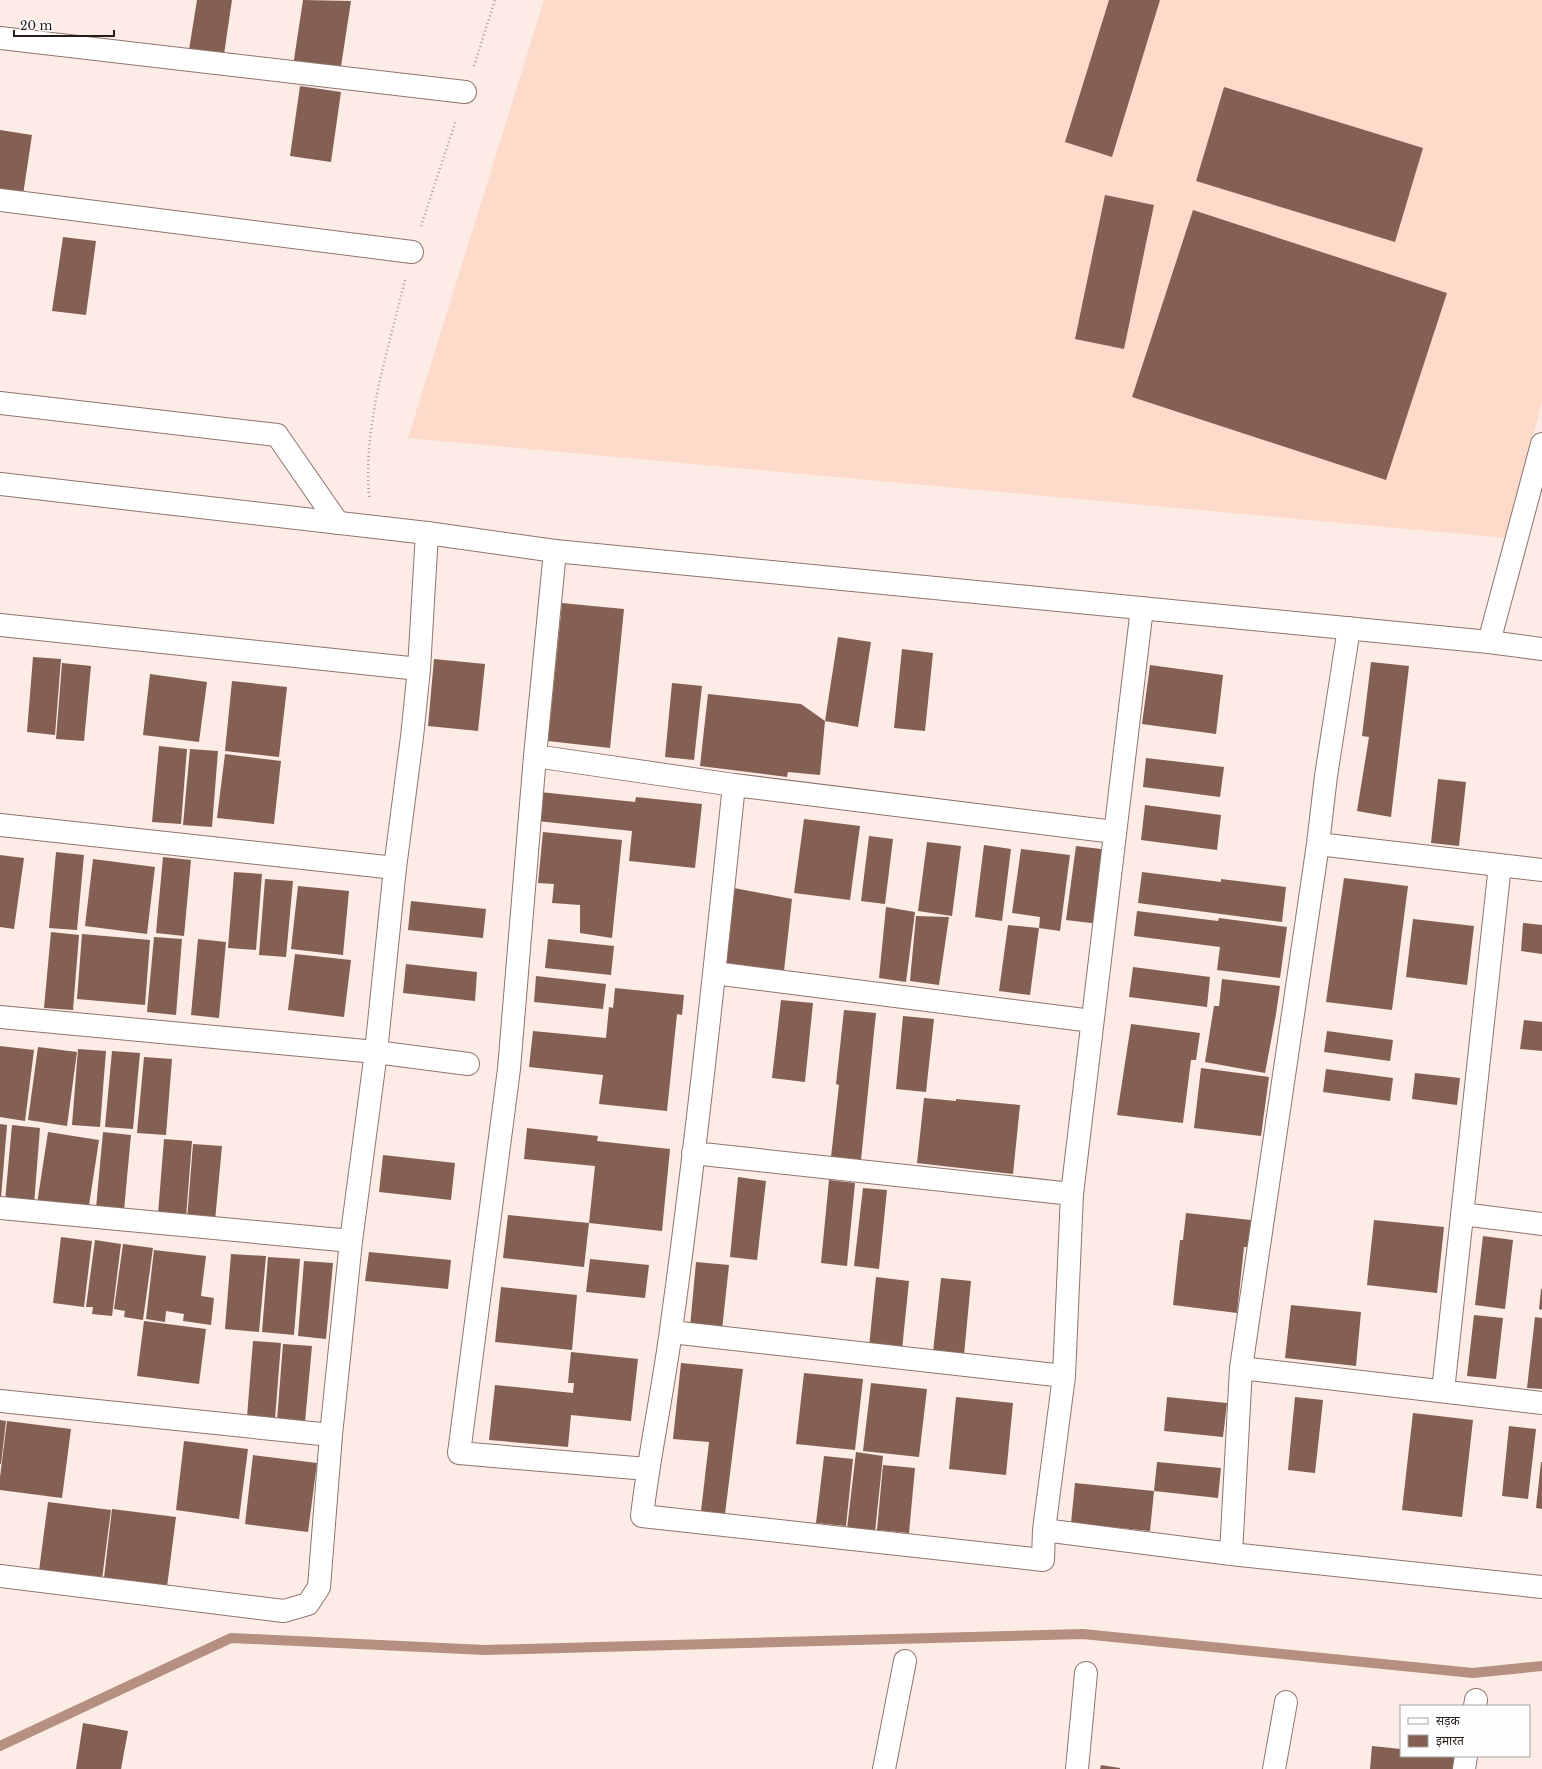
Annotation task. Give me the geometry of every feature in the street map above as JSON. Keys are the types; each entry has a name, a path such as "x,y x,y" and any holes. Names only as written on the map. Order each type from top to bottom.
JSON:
{"street":[{"path":"0,38 465,92"},
{"path":"0,200 412,252"},
{"path":"0,403 277,435 338,523"},
{"path":"1489,642 1542,444"},
{"path":"0,484 428,533 555,551 1489,642 1542,650"},
{"path":"0,1576 284,1611 308,1604 319,1587 331,1435 351,1241 376,1052 395,868 419,669 428,533"},
{"path":"555,551 535,756 509,1069 459,1453 647,1469"},
{"path":"734,785 714,973 671,1332 647,1469 642,1516 1043,1560 1044,1530 1064,1376 1072,1194 1114,832 1142,608"},
{"path":"0,625 419,669"},
{"path":"1231,1554 1241,1368 1318,844 1326,776 1349,628"},
{"path":"535,756 734,785 1114,832"},
{"path":"0,825 395,868"},
{"path":"1318,844 1542,870"},
{"path":"1443,1391 1500,865"},
{"path":"714,973 1092,1021"},
{"path":"0,1017 376,1052 468,1064"},
{"path":"693,1152 1072,1194"},
{"path":"0,1208 351,1241"},
{"path":"1462,1214 1542,1224"},
{"path":"671,1332 1064,1376"},
{"path":"1241,1368 1542,1403"},
{"path":"0,1401 331,1435"},
{"path":"1044,1530 1231,1554 1542,1587"},
{"path":"884,1769 905,1660"},
{"path":"1077,1769 1086,1673"},
{"path":"1274,1769 1286,1702"},
{"path":"1464,1769 1466,1757"}],"path":[{"path":"371,527 367,478 374,406 412,252 495,0"}],"shaded area":[{"path":"544,0 1542,0 1542,401 1507,538 408,438"}],"building":[{"path":"197,0 232,0 223,61 188,56"},
{"path":"303,0 351,1 340,73 293,66"},
{"path":"1109,0 1160,0 1112,157 1065,142"},
{"path":"300,86 341,92 331,162 290,156"},
{"path":"1224,87 1423,148 1395,242 1196,181"},
{"path":"0,130 32,135 23,195 0,191"},
{"path":"1105,195 1154,205 1124,349 1075,339"},
{"path":"1193,210 1447,293 1386,480 1132,397"},
{"path":"63,237 96,241 86,315 52,311"},
{"path":"562,603 624,609 610,748 548,741"},
{"path":"838,637 871,642 858,727 825,721"},
{"path":"902,649 933,653 925,731 894,728"},
{"path":"33,657 61,659 55,735 27,732"},
{"path":"434,659 485,664 478,731 428,726"},
{"path":"1371,662 1409,666 1391,817 1357,811 1369,737 1362,736"},
{"path":"62,663 91,666 84,741 56,739"},
{"path":"1150,665 1223,675 1216,734 1142,724"},
{"path":"150,674 207,682 199,742 143,735"},
{"path":"232,681 287,687 279,757 225,751"},
{"path":"672,683 702,686 694,760 665,757"},
{"path":"708,694 801,704 825,721 820,775 788,772 787,777 700,766"},
{"path":"159,746 187,749 181,824 152,822"},
{"path":"190,749 218,751 212,827 183,825"},
{"path":"225,754 281,761 274,824 217,818"},
{"path":"1146,758 1224,767 1220,797 1143,787"},
{"path":"1438,779 1466,782 1459,846 1431,843"},
{"path":"540,792 635,802 636,797 702,804 695,868 629,861 632,831 537,821"},
{"path":"1145,805 1221,815 1217,850 1141,840"},
{"path":"804,819 860,826 850,900 794,893"},
{"path":"543,832 622,840 612,938 580,933 580,905 552,903 554,884 538,883"},
{"path":"869,836 893,839 885,904 861,901"},
{"path":"927,842 961,846 952,916 918,911"},
{"path":"984,845 1011,849 1002,921 975,917"},
{"path":"1076,846 1109,850 1099,924 1066,920"},
{"path":"1021,849 1070,855 1060,931 1039,928 1040,917 1012,913"},
{"path":"56,852 84,855 77,930 49,928"},
{"path":"0,855 24,858 14,929 0,927"},
{"path":"163,857 191,860 184,936 156,933"},
{"path":"93,859 155,867 147,934 85,926"},
{"path":"234,872 262,874 256,950 228,948"},
{"path":"1142,872 1221,882 1221,879 1286,887 1282,922 1138,903"},
{"path":"1344,878 1408,886 1392,1010 1326,1002"},
{"path":"265,879 293,881 286,957 259,955"},
{"path":"298,886 349,891 343,955 291,949"},
{"path":"734,888 792,899 784,971 723,963"},
{"path":"411,901 486,909 483,938 408,930"},
{"path":"886,907 915,912 906,982 879,978"},
{"path":"1137,911 1218,921 1219,918 1287,927 1280,978 1217,970 1220,947 1134,936"},
{"path":"916,916 949,917 939,985 910,981"},
{"path":"1413,919 1474,926 1467,985 1406,977"},
{"path":"1523,923 1542,925 1542,954 1521,951"},
{"path":"1008,925 1039,928 1030,995 999,991"},
{"path":"51,932 79,935 73,1010 44,1008"},
{"path":"82,934 150,940 145,1005 77,999"},
{"path":"154,937 182,939 176,1015 147,1012"},
{"path":"198,939 226,942 219,1018 191,1015"},
{"path":"548,939 614,946 611,975 545,968"},
{"path":"295,954 351,960 344,1017 288,1010"},
{"path":"406,964 477,972 475,1001 403,993"},
{"path":"1133,967 1210,977 1207,1007 1129,997"},
{"path":"536,976 606,984 603,1009 534,1002"},
{"path":"1222,979 1280,986 1265,1073 1205,1062 1214,1006 1219,1006"},
{"path":"615,988 684,995 682,1015 677,1014 667,1111 599,1104 603,1075 529,1067 533,1031 606,1038 609,1007 613,1008"},
{"path":"781,1000 813,1003 805,1082 772,1078"},
{"path":"844,1010 876,1013 861,1160 831,1157 839,1085 836,1084"},
{"path":"903,1016 934,1019 926,1092 896,1089"},
{"path":"1524,1020 1542,1022 1542,1051 1520,1049"},
{"path":"1131,1024 1200,1033 1196,1060 1191,1060 1183,1123 1117,1115"},
{"path":"1327,1031 1393,1040 1390,1061 1324,1052"},
{"path":"0,1046 34,1050 25,1121 0,1117"},
{"path":"38,1047 77,1052 67,1126 28,1120"},
{"path":"78,1049 106,1051 100,1127 72,1125"},
{"path":"112,1051 140,1053 133,1129 105,1127"},
{"path":"144,1057 172,1059 166,1135 137,1133"},
{"path":"1201,1068 1269,1077 1261,1136 1194,1128"},
{"path":"1326,1069 1393,1078 1390,1101 1323,1092"},
{"path":"1415,1073 1460,1078 1457,1105 1412,1099"},
{"path":"924,1098 956,1101 956,1099 1020,1105 1013,1174 917,1163"},
{"path":"0,1124 7,1125 1,1198 0,1198"},
{"path":"12,1125 40,1128 34,1204 5,1201"},
{"path":"527,1128 598,1136 597,1141 670,1149 662,1231 589,1223 595,1166 524,1159"},
{"path":"48,1132 99,1140 88,1212 37,1204"},
{"path":"103,1132 131,1135 124,1210 96,1208"},
{"path":"164,1139 192,1141 186,1217 158,1214"},
{"path":"193,1144 222,1146 215,1221 187,1219"},
{"path":"383,1155 455,1163 451,1200 379,1192"},
{"path":"738,1177 766,1181 757,1260 730,1257"},
{"path":"829,1180 855,1183 847,1266 821,1263"},
{"path":"863,1188 887,1190 879,1269 854,1266"},
{"path":"1186,1213 1251,1220 1248,1247 1244,1247 1237,1313 1173,1305 1180,1240 1183,1240"},
{"path":"508,1215 589,1223 584,1267 503,1258"},
{"path":"1374,1220 1444,1227 1437,1293 1367,1285"},
{"path":"1483,1236 1513,1240 1505,1309 1475,1305"},
{"path":"61,1237 92,1241 84,1307 53,1303"},
{"path":"95,1240 121,1244 112,1316 92,1314 93,1307 86,1307"},
{"path":"123,1244 153,1248 143,1320 124,1317 125,1311 114,1309"},
{"path":"154,1250 206,1256 201,1296 214,1298 211,1325 183,1321 184,1314 166,1311 165,1322 146,1319"},
{"path":"369,1252 451,1260 448,1289 365,1281"},
{"path":"231,1254 266,1256 259,1332 225,1329"},
{"path":"268,1257 300,1259 294,1335 262,1332"},
{"path":"590,1259 649,1265 645,1298 586,1292"},
{"path":"304,1261 333,1263 326,1339 298,1336"},
{"path":"696,1262 729,1265 722,1330 690,1327"},
{"path":"876,1277 909,1281 902,1350 869,1347"},
{"path":"941,1278 971,1281 964,1355 933,1352"},
{"path":"501,1287 577,1295 572,1350 495,1342"},
{"path":"1542,1289 1542,1310 1539,1309"},
{"path":"1291,1305 1361,1312 1356,1366 1285,1358"},
{"path":"1474,1315 1503,1318 1496,1379 1467,1376"},
{"path":"1535,1317 1542,1318 1542,1389 1527,1388"},
{"path":"144,1321 206,1329 199,1384 137,1376"},
{"path":"253,1341 281,1343 275,1419 247,1417"},
{"path":"283,1344 312,1346 305,1422 277,1420"},
{"path":"571,1352 638,1359 631,1421 571,1415 568,1447 489,1440 495,1385 573,1393 574,1383 568,1383"},
{"path":"681,1363 743,1369 725,1514 701,1511 709,1442 673,1439"},
{"path":"804,1373 863,1379 855,1450 796,1444"},
{"path":"871,1383 927,1389 919,1457 863,1451"},
{"path":"956,1397 1013,1403 1006,1475 949,1469"},
{"path":"1167,1397 1227,1403 1223,1437 1164,1431"},
{"path":"1295,1397 1323,1400 1315,1473 1288,1470"},
{"path":"1413,1413 1473,1420 1462,1517 1402,1510"},
{"path":"0,1420 6,1421 1,1464 0,1464"},
{"path":"7,1421 71,1429 62,1498 0,1490 0,1477"},
{"path":"1509,1426 1536,1429 1528,1499 1502,1496"},
{"path":"184,1441 248,1449 239,1519 176,1510"},
{"path":"856,1452 883,1456 875,1532 847,1529"},
{"path":"253,1455 317,1463 308,1532 245,1524"},
{"path":"824,1456 853,1459 846,1526 816,1523"},
{"path":"1157,1462 1221,1468 1218,1498 1154,1491"},
{"path":"1542,1462 1542,1509 1536,1508"},
{"path":"883,1465 915,1468 909,1533 877,1530"},
{"path":"1075,1483 1154,1491 1150,1531 1071,1523"},
{"path":"48,1502 111,1510 102,1579 39,1571"},
{"path":"112,1509 176,1517 167,1587 104,1578"},
{"path":"83,1723 128,1731 121,1769 76,1769"},
{"path":"1372,1746 1400,1749 1400,1757 1456,1757 1454,1769 1370,1769"},
{"path":"1101,1765 1120,1768 1120,1769 1100,1769"}],"waterway":[{"path":"0,1746 231,1638 485,1650 1083,1634 1473,1673 1542,1666"}]}
